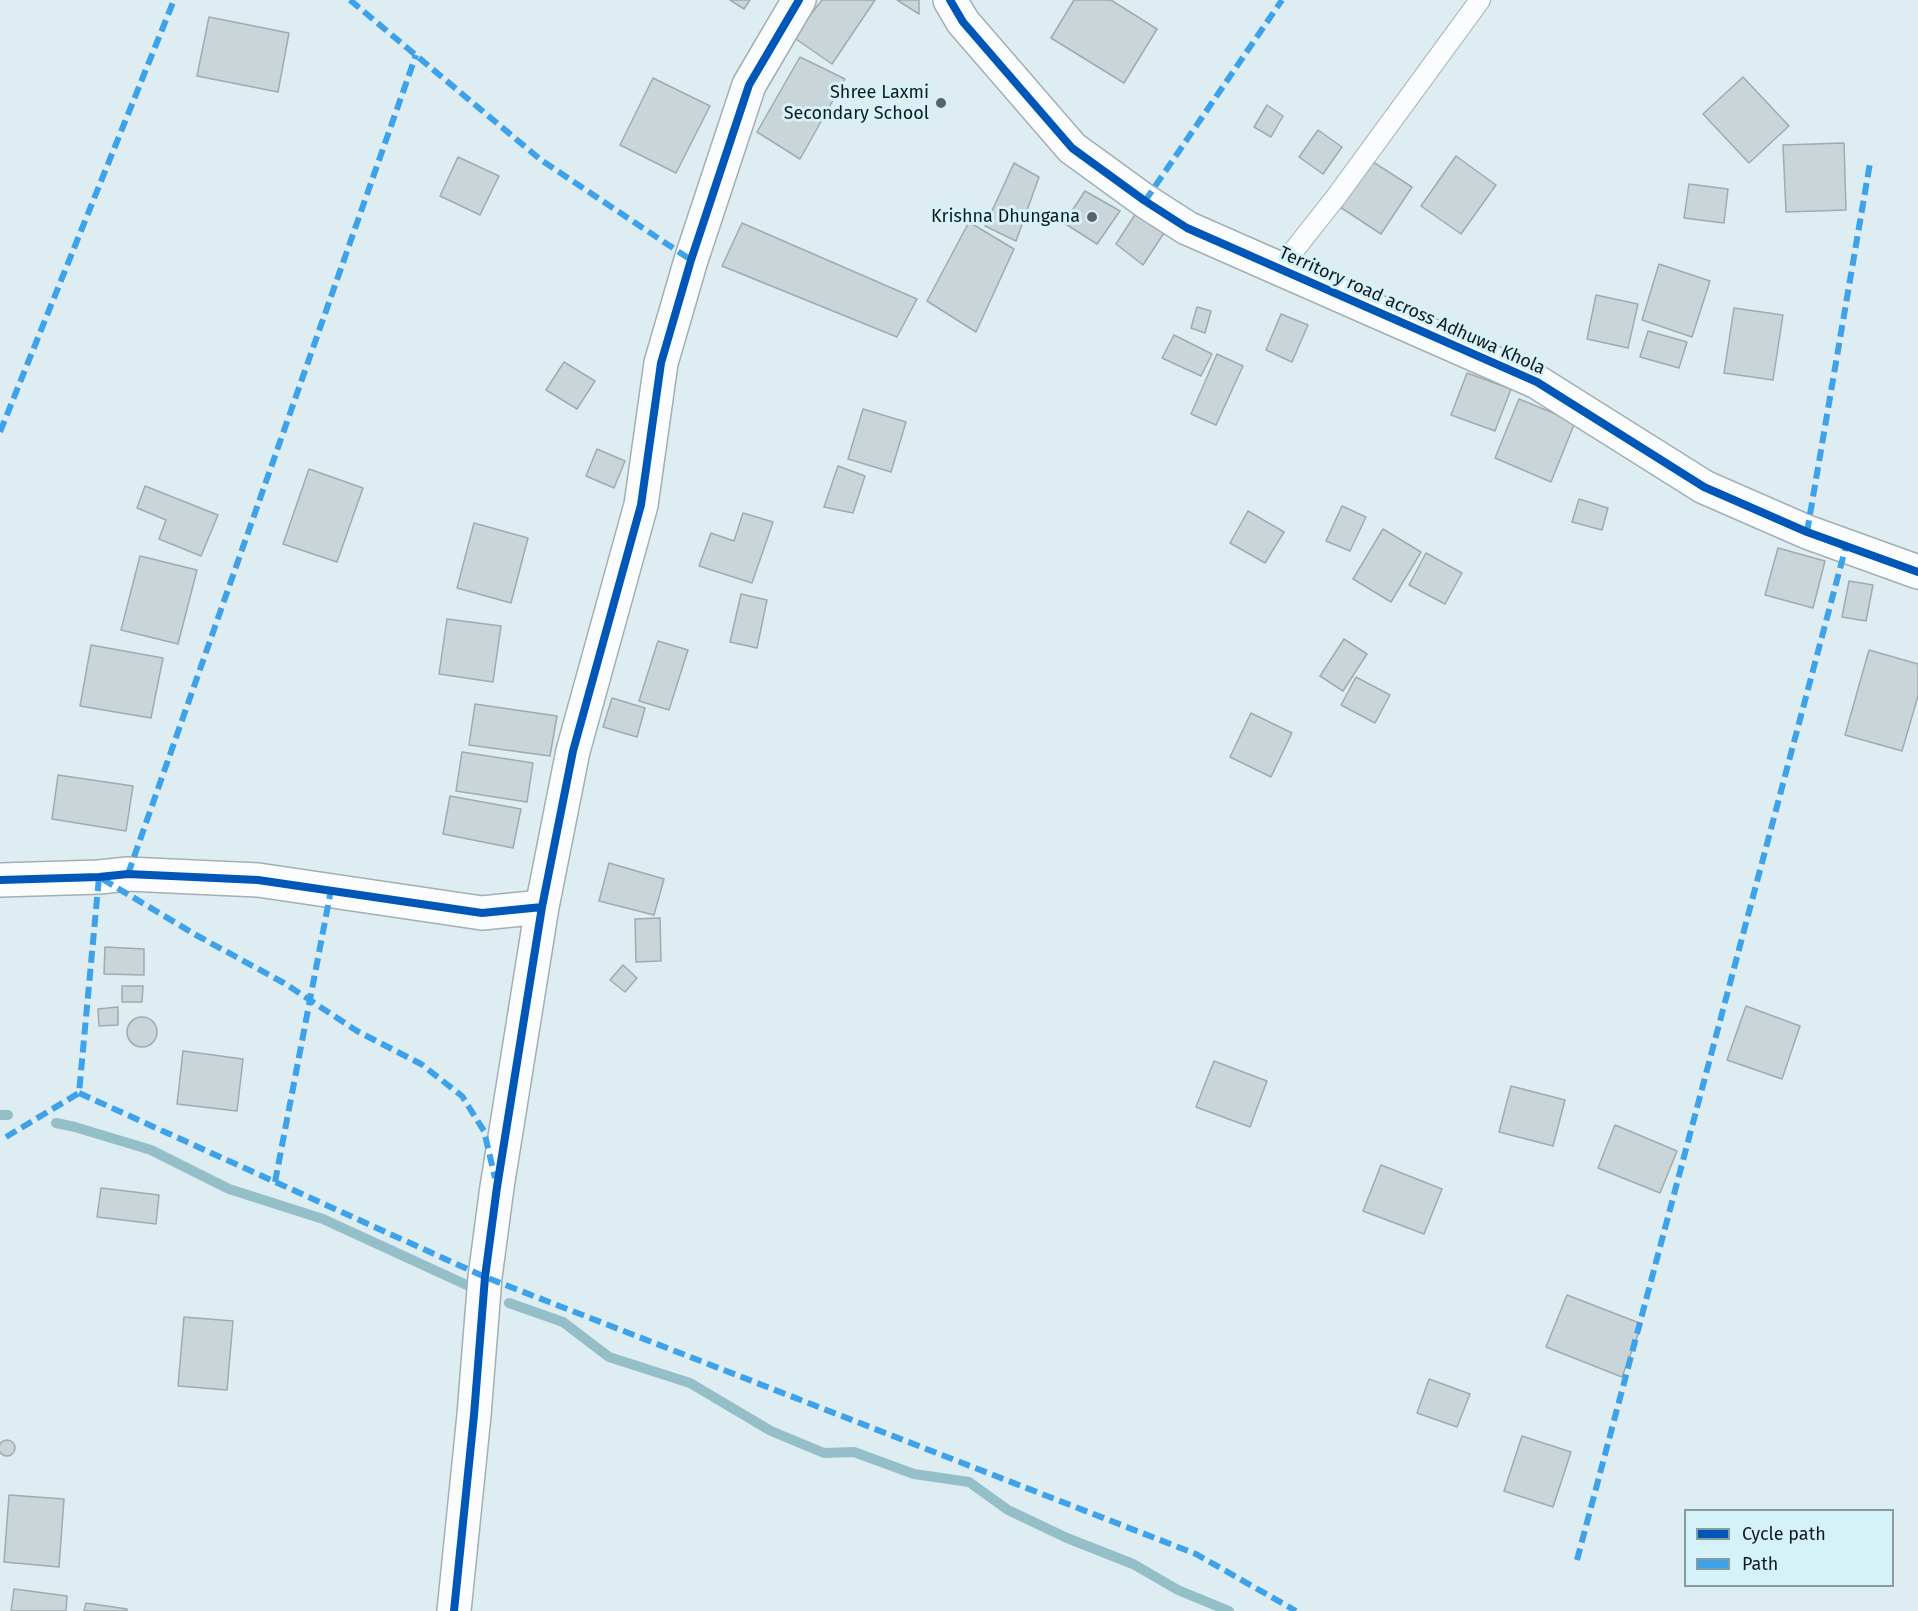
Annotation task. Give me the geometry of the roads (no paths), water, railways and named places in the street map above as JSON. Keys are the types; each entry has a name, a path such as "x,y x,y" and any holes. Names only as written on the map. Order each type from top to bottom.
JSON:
{"street":[{"path":"454,1611 485,1277 497,1187 542,908 573,751 641,505 661,363 691,260 749,85 799,0"},
{"name":"Territory road across Adhuwa Khola","path":"950,0 963,22 1072,148 1145,201 1187,228 1537,382 1704,487 1807,532 1918,572"},
{"path":"0,880 128,874 246,879 482,913 542,908"}],"lane":[{"path":"1280,268 1336,197 1480,0"}],"waterway":[{"path":"0,1115 8,1115"},
{"path":"56,1123 151,1150 229,1189 323,1219 471,1287"},
{"path":"509,1303 563,1322 609,1357 690,1383 771,1431 824,1453 854,1452 914,1474 969,1482 1008,1510 1067,1538 1133,1564 1178,1590 1229,1611"}],"place":[{"name":"Shree Laxmi Secondary School","path":"941,103"},
{"name":"Krishna Dhungana","path":"1092,217"}]}
